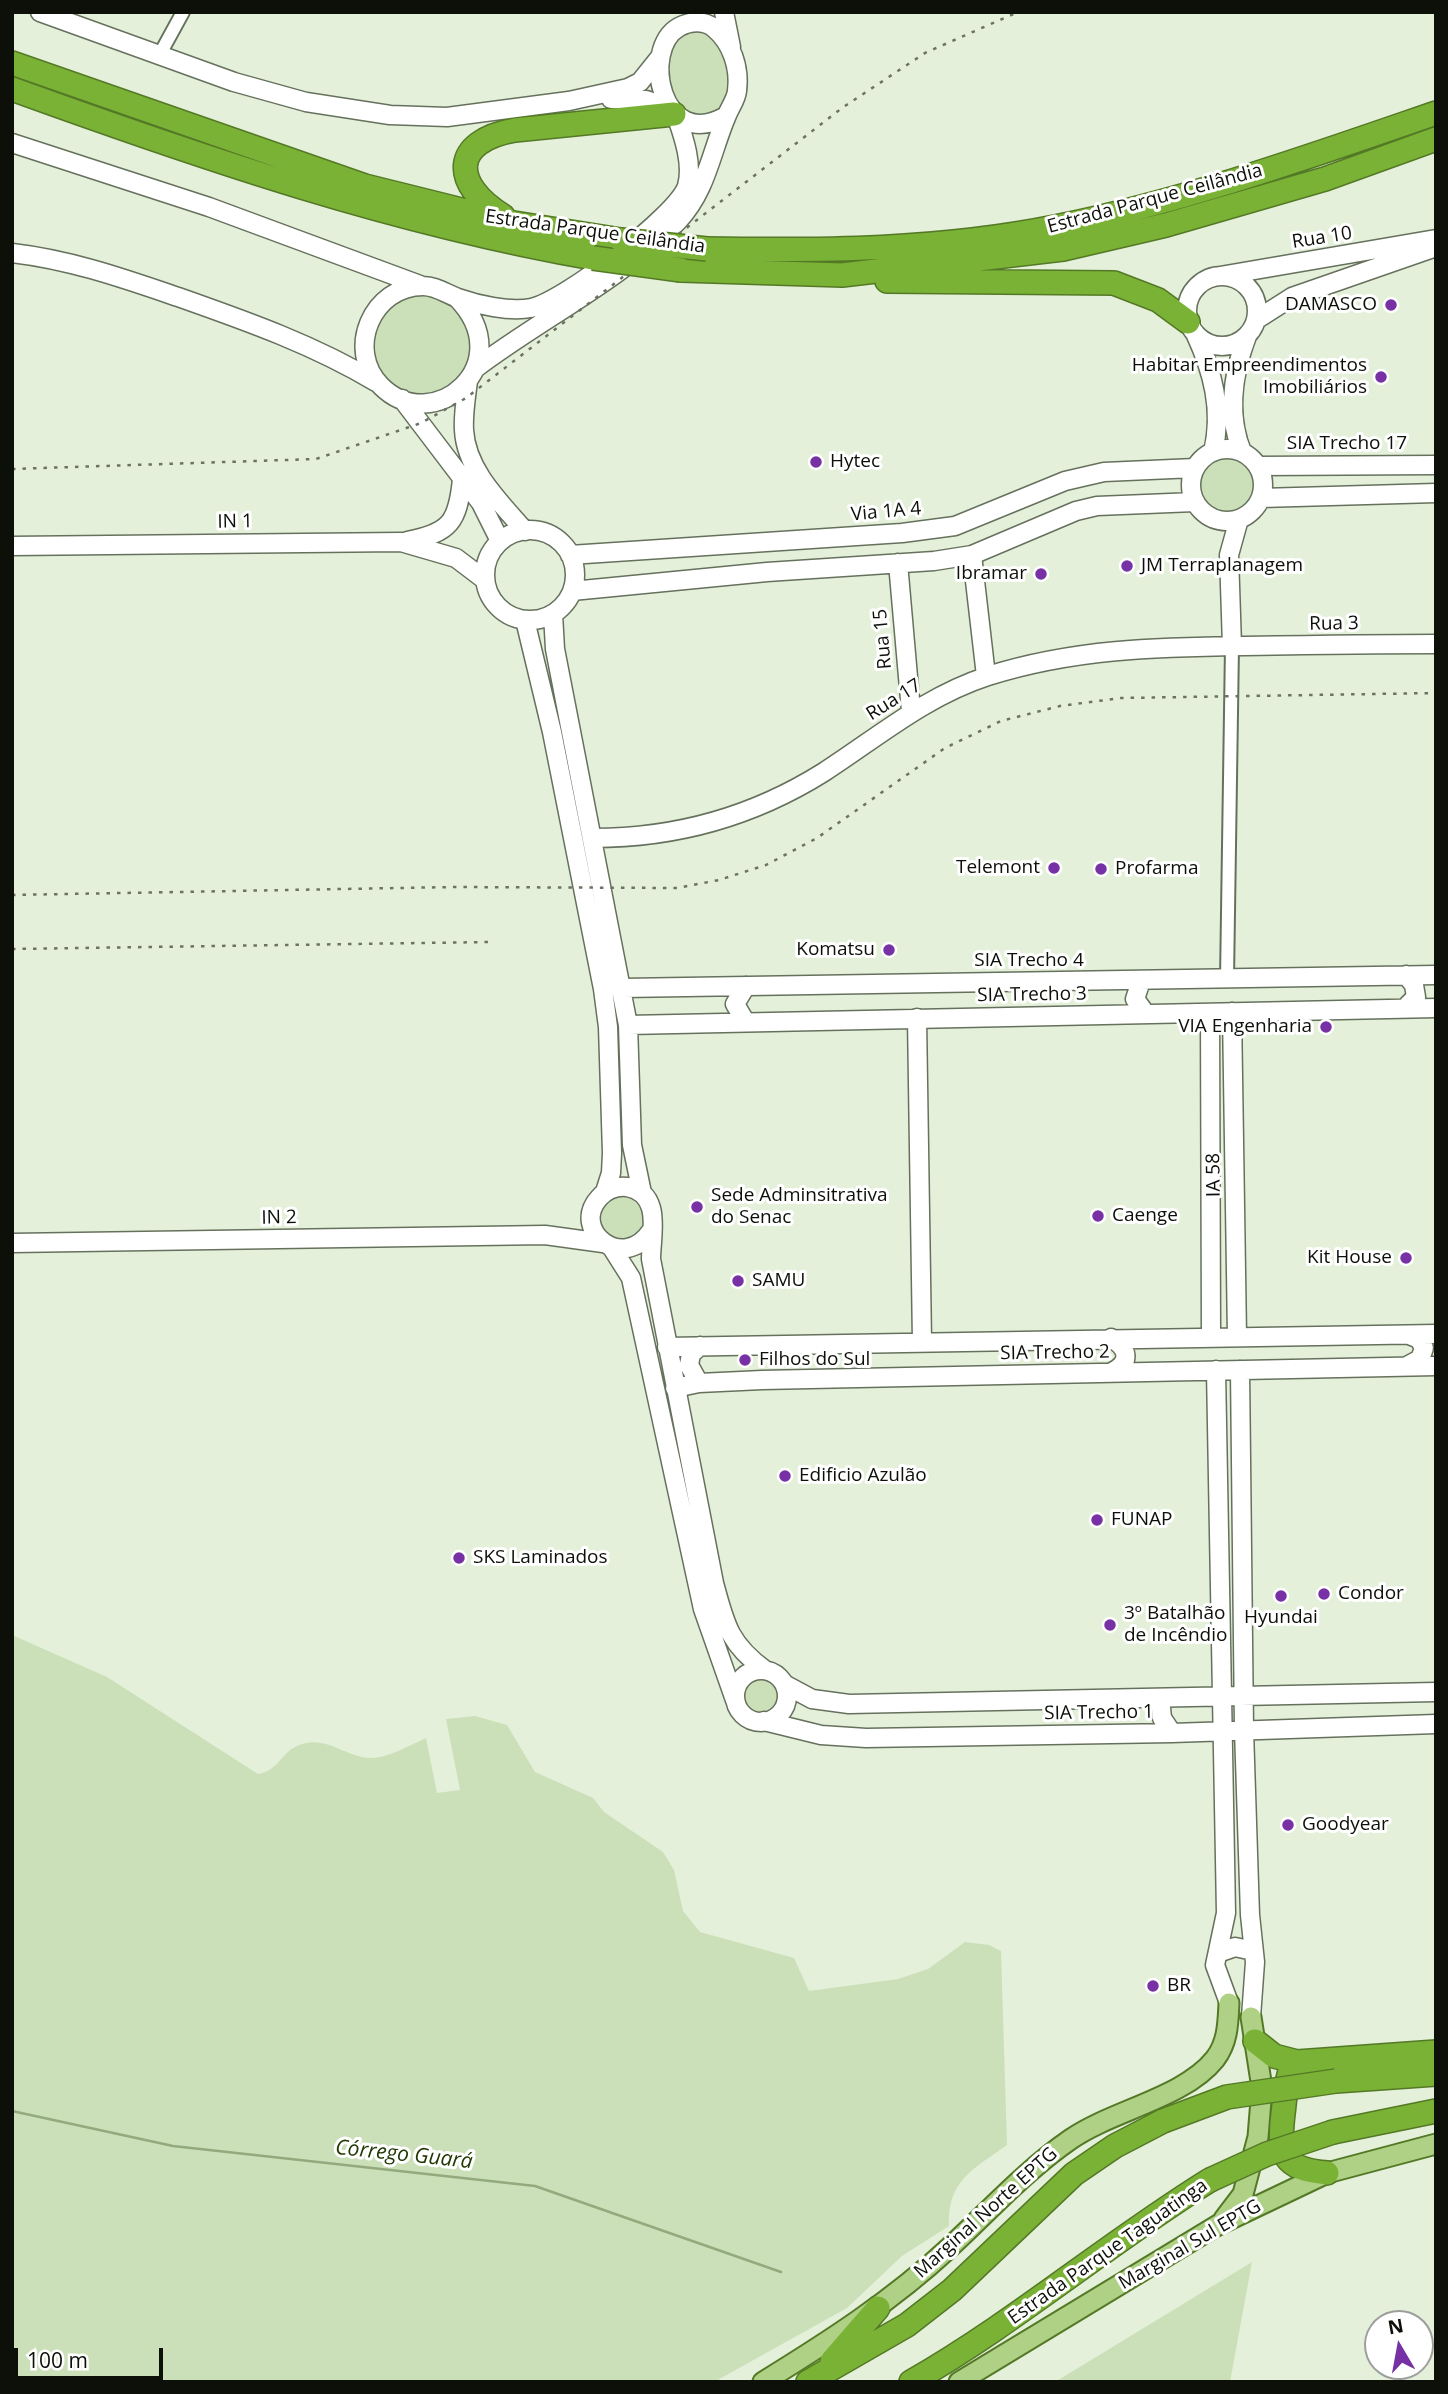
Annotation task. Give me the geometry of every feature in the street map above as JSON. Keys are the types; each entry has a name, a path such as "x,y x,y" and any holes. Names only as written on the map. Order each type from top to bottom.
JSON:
{"highway":[{"name":"Estrada Parque Ceilândia","path":"12,63 365,186 514,223 707,249 898,247 1053,227 1155,203 1247,177 1436,113"},
{"name":"Estrada Parque Ceilândia","path":"12,89 356,205 516,244 681,270 842,275 971,262 1102,240 1166,225 1325,179 1436,139"},
{"path":"12,95 55,105"},
{"path":"514,223 485,205 470,187 466,171 467,159 481,140 495,133 516,130 674,114"},
{"path":"842,275 904,284 1114,283 1136,289 1157,300 1191,328"},
{"path":"1255,2041 1274,2056 1297,2062 1436,2052"},
{"path":"1297,2062 1287,2081 1281,2145 1295,2167 1327,2173"},
{"path":"813,2378 907,2325 952,2290 1074,2174 1115,2146 1163,2121 1227,2097 1336,2081 1436,2074"},
{"name":"Estrada Parque Taguatinga","path":"911,2382 976,2343 1172,2203 1210,2180 1267,2154 1333,2132 1436,2111"},
{"path":"813,2378 878,2308"}],"main road":[{"path":"40,12 234,82 306,102 390,115 447,117 569,101 628,88 640,82 661,53 669,35 678,28 697,22 716,30 731,50"},
{"path":"457,298 506,309 533,307 582,282 627,240 668,212 687,185 687,156 674,114 664,94 661,53 673,12"},
{"path":"12,253 85,265 255,324 324,352 402,399 420,403 438,401 454,393 472,374 641,255 679,219 705,179 737,92 724,12"},
{"path":"569,101 646,100 694,125 706,125 726,116"},
{"path":"12,143 209,207 423,286 441,289 457,298 471,312 479,330 481,349 472,374 464,427 468,451 478,472 525,531"},
{"name":"Rua 10","path":"1214,277 1436,239"},
{"path":"1256,320 1293,298 1436,247"},
{"path":"1213,452 1218,431 1214,390 1209,364 1191,328 1189,299 1203,281 1226,276 1248,287 1255,297 1256,320 1247,337 1237,368 1234,390 1234,432 1242,452"},
{"path":"380,385 369,369 364,350 369,322 387,299 404,289 423,286"},
{"path":"1191,328 1214,346 1237,343 1247,337"},
{"path":"402,399 481,503 495,548 485,580 489,595 498,607 510,616 525,620 553,614 564,604 572,591 575,570 570,555 551,536 525,531 495,548"},
{"path":"1209,516 1218,520 1239,519 1248,514 1261,498 1263,482 1258,466 1242,452 1232,449 1213,452 1195,468 1191,484 1195,502 1220,532 1229,555"},
{"name":"SIA Trecho 17","path":"1258,466 1436,465"},
{"name":"Via 1A 4","path":"570,555 944,528 977,519 1037,492 1078,478 1104,472 1195,468"},
{"path":"401,542 430,537 455,517 462,479"},
{"path":"1261,498 1436,493"},
{"path":"572,591 972,555 1076,511 1117,504 1195,502"},
{"path":"1232,646 1229,555 1239,519"},
{"name":"IN 1","path":"12,546 401,542 456,558 485,580"},
{"name":"IN 1","path":"456,558 495,548"},
{"path":"972,555 986,676"},
{"name":"Rua 15","path":"898,563 911,711"},
{"path":"553,614 555,649 628,1025 632,1145 642,1193 653,1210 651,1259 714,1583 726,1629 736,1646 765,1670 779,1677 784,1684 811,1699 849,1704 1433,1694"},
{"path":"525,620 552,732 606,1010 611,1172 605,1192 591,1212 593,1229 631,1278 703,1609 742,1714 764,1721 779,1714 786,1700 784,1684"},
{"name":"Rua 3","path":"1232,646 1436,643"},
{"name":"Rua 17","path":"593,838 670,832 744,812 822,773 911,711 986,676 1054,658 1102,651 1232,646"},
{"path":"1405,1008 1416,997 1416,990 1406,975"},
{"name":"SIA Trecho 4","path":"622,988 1114,982 1406,975 1436,978"},
{"path":"1436,978 1436,1001"},
{"path":"1141,981 1135,999 1146,1014"},
{"path":"1102,1014 1116,1004 1114,982"},
{"path":"745,1021 735,1004 746,986"},
{"name":"SIA Trecho 3","path":"628,1025 1436,1008"},
{"name":"IA 58","path":"1232,1012 1237,1337"},
{"name":"IA 58","path":"1210,1013 1211,1337"},
{"path":"916,1018 922,1342"},
{"path":"1212,1165 1235,1164"},
{"path":"605,1192 623,1186 642,1193"},
{"name":"IN 2","path":"545,1235 576,1226 591,1212"},
{"path":"608,1246 621,1250 639,1245 651,1231"},
{"name":"IN 2","path":"12,1243 545,1235 608,1246"},
{"path":"1213,1315 1237,1314"},
{"path":"667,1347 1436,1334"},
{"path":"1407,1366 1420,1359 1424,1349 1419,1339 1409,1335"},
{"path":"1154,1371 1144,1361 1143,1352 1160,1338"},
{"path":"1111,1339 1122,1345 1126,1356 1124,1364 1112,1372"},
{"path":"699,1382 689,1364 691,1354 700,1346"},
{"name":"SIA Trecho 2","path":"675,1388 699,1382 1436,1366"},
{"path":"1216,1370 1227,1913 1215,1965 1217,1979 1234,1986 1254,1980"},
{"path":"1219,2225 1243,2194 1258,2137 1262,2088 1251,2017 1254,1980 1244,1730 1240,1370"},
{"path":"735,1700 735,1692 742,1677 756,1670 765,1670"},
{"path":"1160,1698 1162,1718 1172,1733"},
{"name":"SIA Trecho 1","path":"764,1721 821,1735 866,1738 1172,1733 1433,1721"},
{"path":"1218,1953 1235,1947 1253,1951"},
{"name":"Marginal Norte EPTG","path":"763,2382 878,2308 948,2249 1033,2166 1074,2137 1179,2086 1207,2067 1216,2058 1224,2040 1229,2003 1217,1979"},
{"name":"Marginal Sul EPTG","path":"959,2382 1219,2225 1327,2173 1436,2144"}],"street":[{"path":"160,54 183,12"},
{"path":"1227,979 1232,646"}],"green space":[{"path":"691,28 713,35 729,61 732,87 718,113 708,119 680,113 666,67 672,48"},
{"path":"423,295 442,298 458,309 469,325 472,344 469,363 458,379 442,390 423,393 404,390 388,379 377,363 374,344 377,325 388,309 404,298"},
{"path":"1221,454 1233,454 1249,463 1256,473 1256,497 1249,507 1233,516 1221,516 1210,511 1201,502 1196,491 1196,479 1201,468 1210,459"},
{"path":"622,1194 638,1201 645,1217 638,1233 622,1240 606,1233 599,1217 606,1201"},
{"path":"12,1635 107,1677 258,1774 275,1766 292,1749 307,1743 325,1744 370,1758 391,1754 426,1738 437,1793 460,1790 446,1719 475,1716 507,1725 535,1772 593,1798 604,1812 663,1852 674,1870 683,1911 700,1932 794,1958 809,1991 898,1979 928,1969 965,1942 989,1945 1001,1951 1007,2145 974,2169 958,2186 950,2210 949,2226 902,2256 847,2308 714,2382 12,2382"},
{"path":"761,1677 774,1683 780,1696 774,1709 761,1715 748,1709 742,1696 748,1683"},
{"path":"1252,2262 1230,2382 1055,2382"}],"waterway":[{"name":"Córrego Guará","path":"12,2111 173,2146 535,2186 781,2272"}],"railway":[{"path":"12,469 316,459 421,423 466,398 842,108 925,53 1018,12"},
{"path":"12,895 453,887 677,888 719,880 766,865 817,838 945,748 1001,721 1060,706 1121,698 1436,693"},
{"path":"12,949 490,942"}],"place":[{"name":"DAMASCO","path":"1391,305"},
{"name":"Habitar Empreendimentos Imobiliários","path":"1381,377"},
{"name":"Hytec","path":"816,462"},
{"name":"JM Terraplanagem","path":"1127,566"},
{"name":"Ibramar","path":"1041,574"},
{"name":"Telemont","path":"1054,868"},
{"name":"Profarma","path":"1101,869"},
{"name":"Komatsu","path":"889,950"},
{"name":"VIA Engenharia","path":"1326,1027"},
{"name":"Sede Adminsitrativa do Senac","path":"697,1207"},
{"name":"Caenge","path":"1098,1216"},
{"name":"Kit House","path":"1406,1258"},
{"name":"SAMU","path":"738,1281"},
{"name":"Filhos do Sul","path":"745,1360"},
{"name":"Edificio Azulão","path":"785,1476"},
{"name":"FUNAP","path":"1097,1520"},
{"name":"SKS Laminados","path":"459,1558"},
{"name":"Condor","path":"1324,1594"},
{"name":"Hyundai","path":"1281,1596"},
{"name":"3º Batalhão de Incêndio","path":"1110,1625"},
{"name":"Goodyear","path":"1288,1825"},
{"name":"BR","path":"1153,1986"}]}
